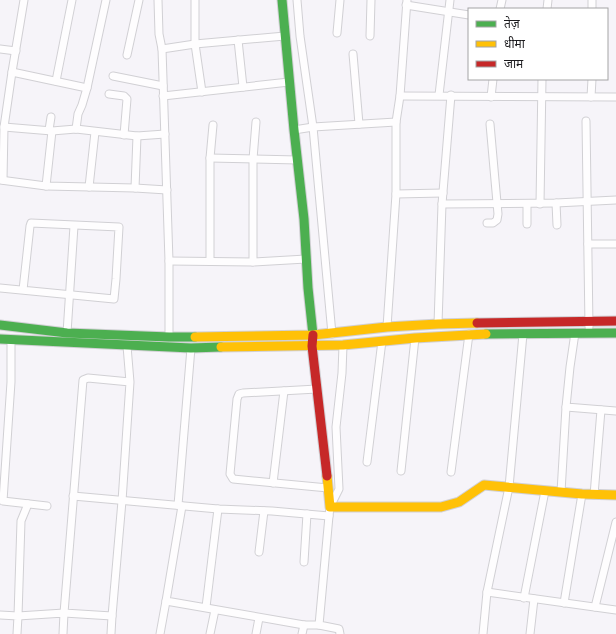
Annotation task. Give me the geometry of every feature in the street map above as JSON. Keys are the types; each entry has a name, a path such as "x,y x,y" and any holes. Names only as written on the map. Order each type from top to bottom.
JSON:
{"street":[{"path":"24,0 3,124 1,180 46,186 167,190"},
{"path":"56,81 72,0"},
{"path":"76,129 78,114 87,88 106,0"},
{"path":"126,55 139,0"},
{"path":"158,0 159,34 162,49 170,337"},
{"path":"195,0 195,44 202,92"},
{"path":"282,0 298,160 313,336 312,346 330,512 319,626"},
{"path":"297,0 300,36 313,127 332,334"},
{"path":"337,33 340,0"},
{"path":"370,36 372,0"},
{"path":"439,95 450,0"},
{"path":"387,327 396,194 396,122 400,96 406,3 468,15"},
{"path":"162,49 195,44 285,36"},
{"path":"238,40 243,87"},
{"path":"0,49 16,51"},
{"path":"353,54 359,124"},
{"path":"12,72 87,88"},
{"path":"113,76 163,86"},
{"path":"491,97 493,80"},
{"path":"540,204 542,80"},
{"path":"591,97 592,80"},
{"path":"163,96 289,82"},
{"path":"109,94 124,96 127,98 124,135"},
{"path":"400,96 451,95 491,97 616,97"},
{"path":"438,324 442,204 451,95"},
{"path":"46,186 51,117"},
{"path":"586,121 589,332"},
{"path":"253,262 254,159 256,122"},
{"path":"294,130 313,127 396,122"},
{"path":"3,124 51,130 76,129 138,136 164,134"},
{"path":"487,223 493,223 497,220 498,214 490,124"},
{"path":"210,261 210,158 213,125"},
{"path":"89,187 95,132"},
{"path":"135,188 138,136"},
{"path":"210,158 298,160"},
{"path":"396,194 443,193"},
{"path":"442,204 540,204 616,200"},
{"path":"556,203 557,226"},
{"path":"527,204 528,224"},
{"path":"0,288 114,299 118,227 32,223 30,226 23,290"},
{"path":"67,332 74,226"},
{"path":"588,244 616,244"},
{"path":"169,261 253,262 306,259"},
{"path":"0,325 67,332 170,337 313,336 387,327 438,324 616,321"},
{"path":"562,492 566,407 575,332"},
{"path":"0,339 191,348 343,345 469,334 575,332 616,333"},
{"path":"451,472 469,334"},
{"path":"483,634 487,592 509,487 523,334"},
{"path":"401,471 415,338"},
{"path":"11,339 11,382 3,454 1,501 47,506"},
{"path":"367,462 382,341"},
{"path":"330,512 340,489 336,427 343,345"},
{"path":"111,634 130,382 127,346"},
{"path":"160,634 180,505 191,348"},
{"path":"63,634 83,380 88,378 130,382"},
{"path":"317,389 240,394 237,398 230,477 233,479 328,488"},
{"path":"274,483 284,391"},
{"path":"566,407 616,411"},
{"path":"594,495 601,410"},
{"path":"73,496 218,509 307,514 441,507 459,502 484,485 594,495 616,495"},
{"path":"524,598 545,490"},
{"path":"564,603 582,494"},
{"path":"17,634 21,521 28,504"},
{"path":"206,608 218,509"},
{"path":"259,552 264,511"},
{"path":"304,562 307,514"},
{"path":"595,607 616,522"},
{"path":"487,592 616,610"},
{"path":"530,634 534,599"},
{"path":"166,601 259,618 336,628 339,629 340,634"},
{"path":"210,634 215,610"},
{"path":"0,615 18,616 64,613 112,616"},
{"path":"256,634 259,618"},
{"path":"302,634 304,625"}],"traffic: fast":[{"path":"282,0 304,219 308,288 313,335"},
{"path":"0,325 67,333 195,337"},
{"path":"486,334 616,333"},
{"path":"0,339 191,348 221,347"}],"traffic: slow":[{"path":"195,337 313,335 387,327 477,323"},
{"path":"221,347 343,345 415,338 486,334"},
{"path":"327,476 330,507 441,507 459,502 484,485 582,494 616,495"}],"traffic: jam":[{"path":"477,323 616,321"},
{"path":"313,335 312,346 327,476"}]}
